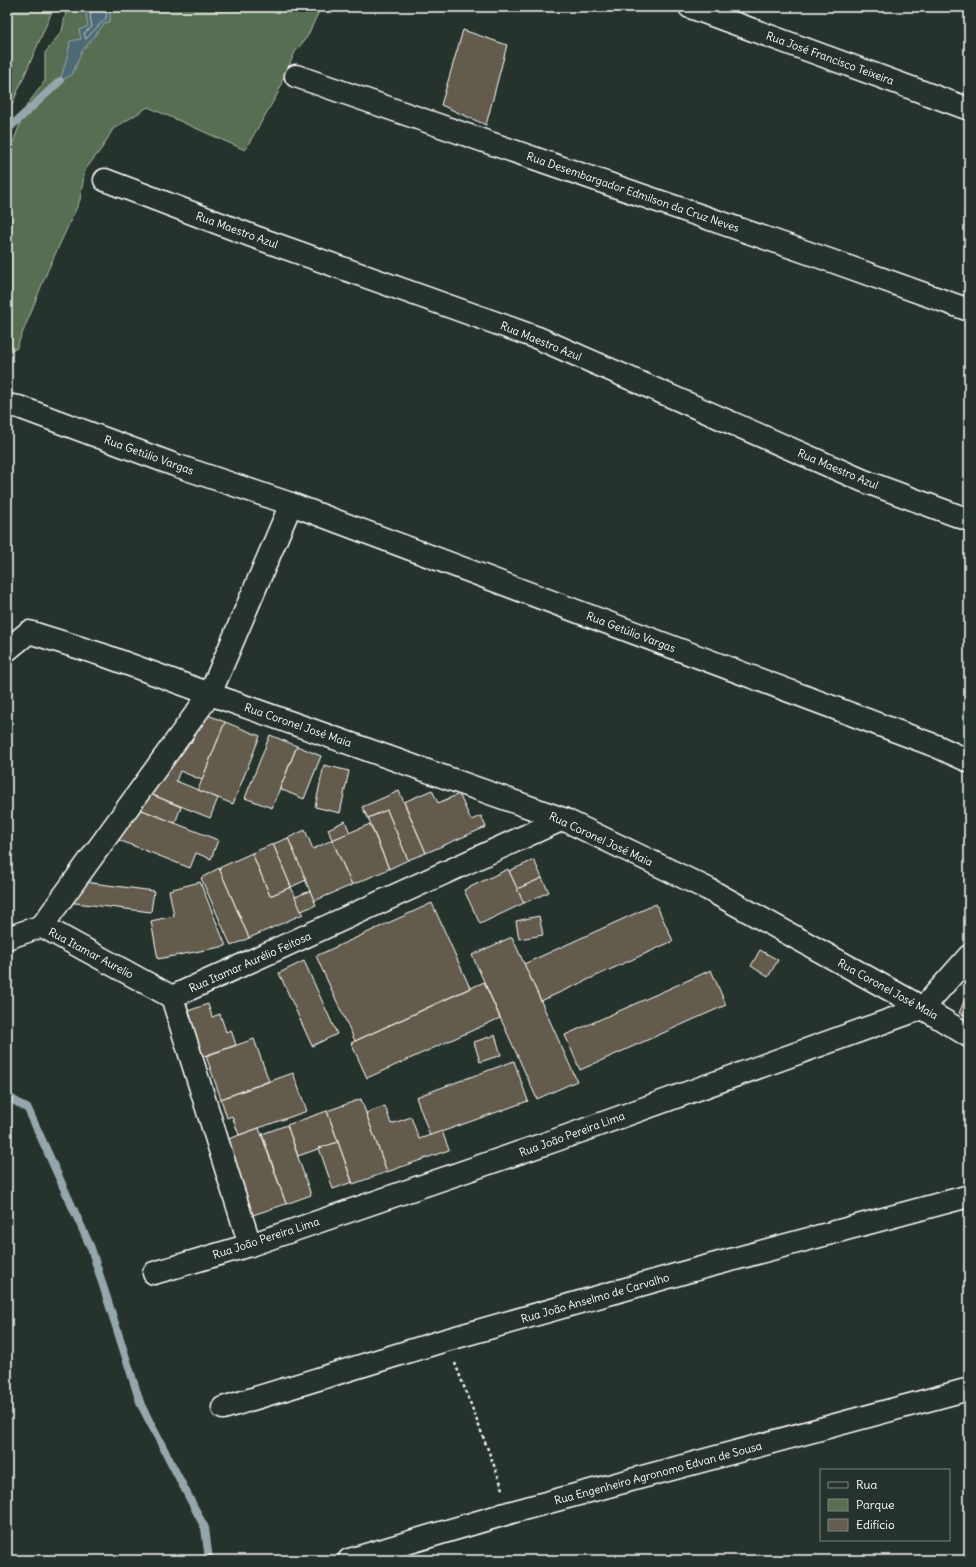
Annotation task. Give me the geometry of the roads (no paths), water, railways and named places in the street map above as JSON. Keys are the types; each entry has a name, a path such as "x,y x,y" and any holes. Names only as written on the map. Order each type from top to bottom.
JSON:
{"street":[{"name":"Rua José Francisco Teixeira","path":"690,7 969,109"},
{"name":"Rua Desembargador Edmilson da Cruz Neves","path":"296,76 829,260 969,310"},
{"name":"Rua Maestro Azul","path":"105,180 262,240 538,338 864,481 969,520"},
{"name":"Rua Getúlio Vargas","path":"7,405 19,407 175,465 291,504 936,746 969,760"},
{"path":"42,926 210,694 291,504"},
{"name":"Rua Coronel José Maia","path":"7,628 29,632 103,655 563,819 708,889 923,1008 969,1036"},
{"path":"7,650 29,632"},
{"name":"Rua Itamar Aurélio Feitosa","path":"172,997 563,819"},
{"name":"Rua Itamar Aurelio","path":"7,938 42,926 172,997"},
{"name":"Rua João Pereira Lima","path":"154,1273 250,1245 559,1139 923,1008 969,956"},
{"path":"172,997 208,1116 250,1245"},
{"name":"Rua João Anselmo de Carvalho","path":"224,1408 446,1340 686,1272 969,1196"},
{"name":"Rua Engenheiro Agronomo Edvan de Sousa","path":"349,1560 512,1512 969,1388"}],"water":[{"path":"90,7 110,7 110,21 105,23 82,51 72,75 60,81 68,54 70,41 81,39 79,30 88,26 86,14"}],"waterway":[{"path":"7,130 60,81"},
{"path":"7,1096 28,1109 91,1248 141,1405 205,1528 209,1560"}]}
